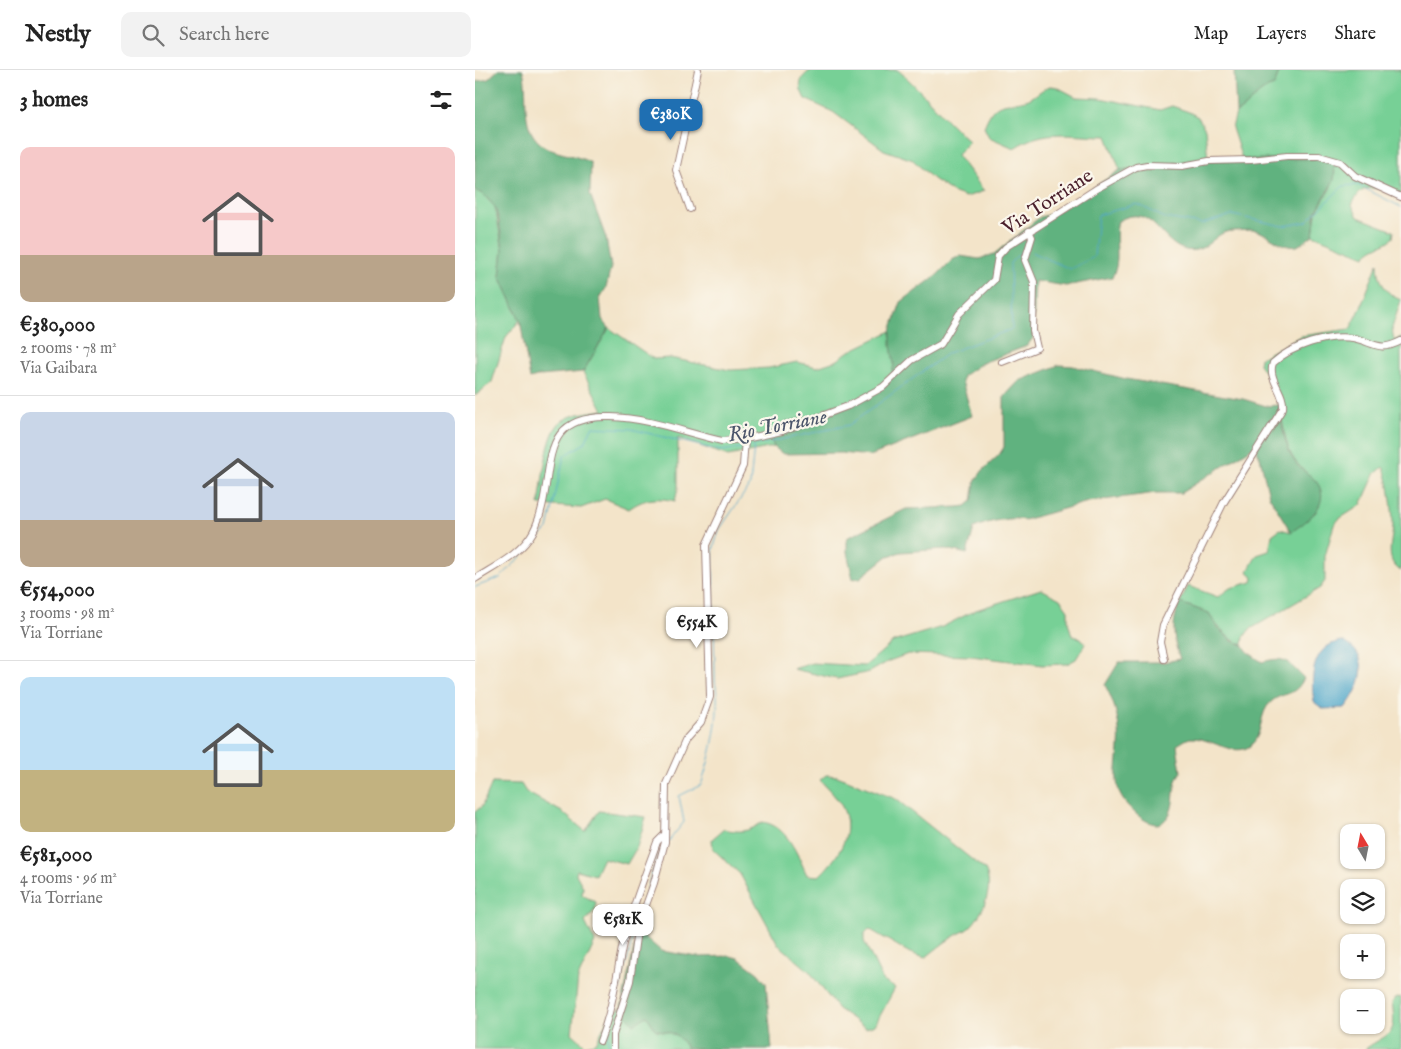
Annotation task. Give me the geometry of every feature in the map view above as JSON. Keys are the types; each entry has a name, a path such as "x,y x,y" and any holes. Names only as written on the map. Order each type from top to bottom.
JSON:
{"street":[{"path":"690,209 676,170 698,70"},
{"name":"Via Torriane","path":"475,579 519,550 534,531 545,492 553,449 565,426 577,420 612,417 642,421 744,445 848,406 883,386 912,360 941,344 956,318 994,280 997,258 1001,251 1096,188 1136,167 1147,165 1182,166 1209,161 1251,160 1287,156 1319,156 1340,162 1355,176 1373,186 1401,197"},
{"path":"1002,362 1037,348 1033,331 1034,282 1025,260 1032,238 1029,231"},
{"path":"1164,659 1160,642 1163,625 1224,502 1283,408 1283,398 1272,374 1273,364 1297,349 1323,340 1350,338 1383,348 1401,341"},
{"path":"613,1049 613,1035 630,981 637,930 664,842 667,784 686,739 701,722 711,697 706,545 743,466 744,445"},
{"path":"599,1041 616,987 622,947 631,916 657,842 664,842"}],"green space":[{"path":"498,70 523,70 528,123 538,141 547,148 581,158 591,163 590,194 606,238 611,267 606,288 600,298 602,319 609,328 583,372 540,376 530,379 520,320 500,276 503,250 495,207 484,195 475,190 475,82 488,79"},
{"path":"811,70 898,70 969,141 957,155 984,191 966,197 954,193 933,179 913,160 884,150 833,112 805,99 800,86 804,76"},
{"path":"1234,70 1280,70 1274,86 1258,94 1236,113"},
{"path":"1280,70 1401,70 1401,198 1373,188 1362,191 1352,205 1358,217 1394,231 1393,238 1371,250 1365,256 1313,235 1316,212 1330,189 1335,172 1242,159 1232,128 1236,113 1258,94 1274,86"},
{"path":"1050,86 1057,87 1076,97 1100,98 1160,110 1172,106 1189,112 1198,117 1205,129 1208,159 1120,170 1107,136 1048,135 1026,141 1014,148 989,137 984,127 996,108 1000,105 1029,99"},
{"path":"1208,159 1331,159 1335,164 1334,180 1316,212 1313,235 1297,246 1291,246 1256,231 1229,231 1198,250 1186,250 1169,240 1148,220 1140,216 1130,216 1118,221 1116,235 1117,257 1112,277 1066,286 1035,281 1033,338 1027,346 982,363 963,376 962,381 972,416 870,456 841,453 783,454 774,447 771,440 779,427 786,422 839,409 882,386 892,374 894,364 891,331 901,302 937,275 952,260 960,256 979,259 994,254 1040,217 1055,213 1120,170"},
{"path":"475,190 484,195 495,207 503,250 500,276 520,320 506,337 492,382 475,396"},
{"path":"1378,263 1379,275 1384,286 1391,294 1401,300 1392,328 1394,341 1401,337 1401,571 1395,567 1391,556 1392,512 1389,486 1383,467 1375,474 1361,505 1339,519 1334,525 1325,556 1325,581 1320,588 1249,630 1244,637 1243,645 1232,640 1223,632 1209,613 1180,603 1188,586 1218,597 1230,588 1252,582 1253,578 1248,571 1257,555 1269,551 1272,535 1280,529 1291,532 1316,512 1315,480 1299,466 1291,455 1277,400 1259,364 1260,358 1301,336 1350,329 1358,314"},
{"path":"609,328 654,359 670,358 730,370 769,368 797,362 817,367 838,360 846,353 891,331 894,358 893,368 892,373 885,382 856,401 771,439 774,447 728,456 678,438 678,488 675,501 651,499 629,509 605,499 581,508 539,505 548,447 557,427 562,421 571,416 603,410 583,372"},
{"path":"1059,365 1073,366 1126,379 1243,399 1266,406 1279,405 1284,434 1292,456 1299,467 1315,480 1320,488 1322,496 1317,510 1291,532 1269,496 1260,457 1255,446 1181,493 1156,493 1088,502 1024,520 1006,519 992,522 974,528 967,554 946,549 901,552 888,556 860,578 853,579 847,552 847,538 906,509 966,506 972,501 975,481 1004,447 1004,397 1019,381"},
{"path":"1041,589 1060,599 1068,610 1068,622 1072,636 1081,638 1085,644 1076,659 1067,664 1042,665 971,656 908,654 889,661 870,672 837,679 793,669 812,663 865,666 893,642 942,627 976,610"},
{"path":"1180,603 1209,613 1217,627 1232,641 1243,645 1249,653 1262,662 1277,659 1286,661 1304,678 1297,689 1275,699 1267,707 1257,736 1250,746 1237,750 1191,738 1177,745 1181,772 1175,784 1173,803 1169,816 1159,824 1146,821 1139,816 1127,805 1120,794 1117,777 1118,724 1115,708 1105,685 1119,662 1164,662 1180,659 1176,645 1174,624"},
{"path":"826,775 837,776 896,799 985,870 988,877 988,892 980,915 968,928 949,939 925,958 910,953 869,929 864,934 864,941 883,981 895,988 875,1025 866,1028 838,1009 809,971 778,944 740,874 713,849 712,839 724,829 744,831 762,822 771,824 785,835 790,842 807,875 819,876 842,847 847,829 844,811 840,803 820,780"},
{"path":"492,783 521,784 526,792 562,812 585,831 599,811 646,817 637,847 627,864 603,858 595,875 577,870 576,874 583,887 582,895 596,902 595,910 585,922 595,942 578,978 572,1033 585,1045 596,1043 609,1016 621,1008 647,1016 656,1030 666,1031 675,1035 682,1040 687,1049 475,1049 475,812 482,806"},
{"path":"638,931 661,951 698,957 730,956 738,958 758,973 766,983 772,1049 687,1049 682,1040 675,1035 666,1031 656,1030 647,1016 634,1024 621,1008"},
{"path":"1401,997 1401,1049 1365,1049 1393,1028 1392,1002"}],"water":[{"path":"1342,641 1352,647 1358,654 1361,663 1360,681 1345,708 1323,709 1314,702 1312,682 1315,664 1324,649"}],"waterway":[{"name":"Rio Torriane","path":"1032,252 1070,269 1094,257 1098,215 1137,204 1165,218 1202,224 1232,215 1283,226 1306,222 1343,186 1358,185 1401,207"},
{"name":"Rio Torriane","path":"747,447 849,425 948,353 1012,329 1010,263 1021,252 1024,252"},
{"name":"Rio Torriane","path":"475,587 500,578 548,529 564,456 585,443 592,427 631,429 721,451 741,448"},
{"path":"668,842 684,822 679,796 701,785 712,748 717,706 713,550 719,530 750,485 754,447"},
{"path":"638,919 660,847"},
{"path":"609,1049 608,1036 634,933"}]}
